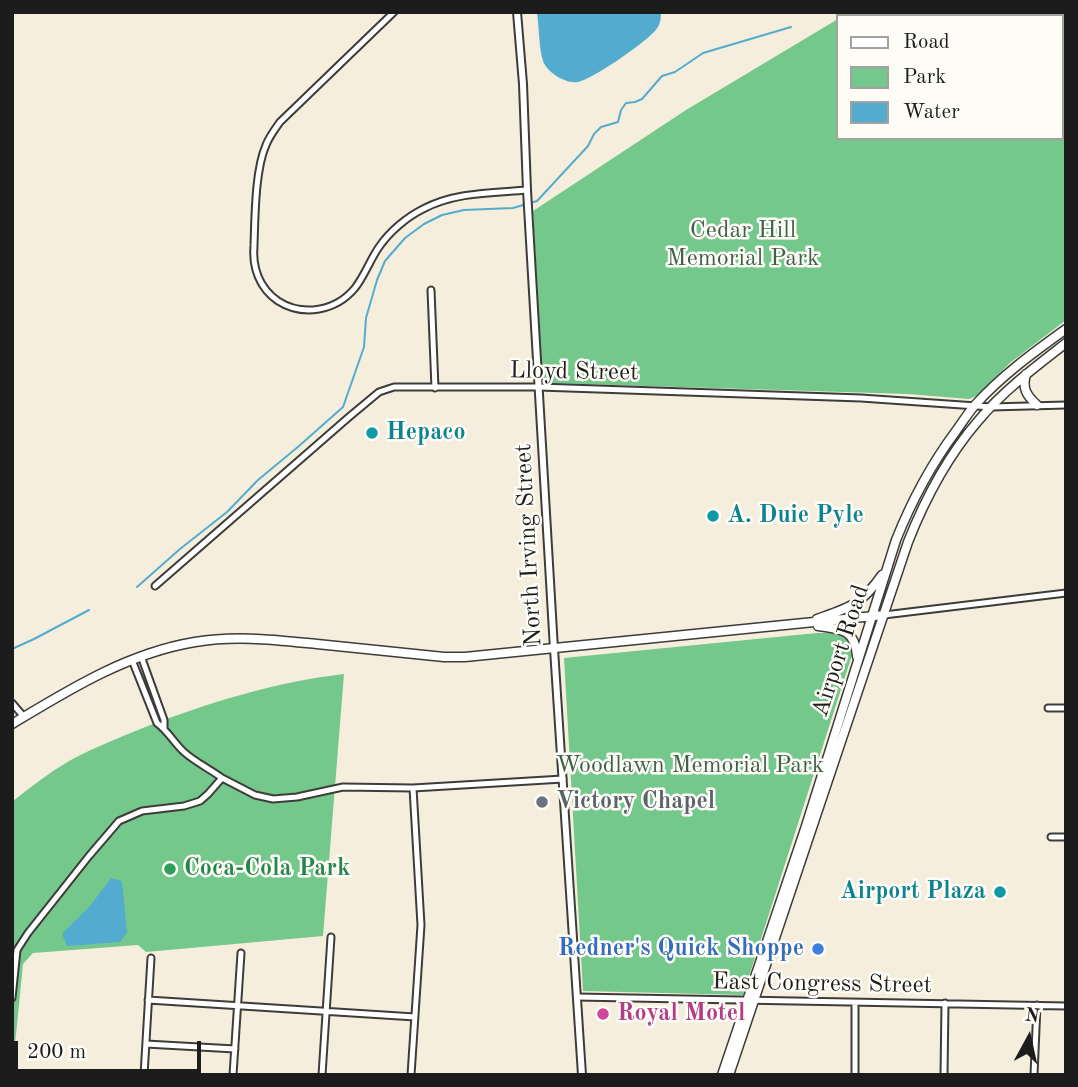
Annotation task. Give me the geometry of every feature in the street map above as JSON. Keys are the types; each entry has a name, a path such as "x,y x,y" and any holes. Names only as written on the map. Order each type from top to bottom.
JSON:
{"main road":[{"name":"Airport Road","path":"729,1075 896,540 911,504 942,450 974,406 1007,374 1066,329"},
{"name":"Airport Road","path":"722,1075 751,1000 908,542 932,488 962,442 991,407 1066,342"},
{"path":"1026,374 1024,388 1029,398 1037,405"},
{"path":"804,624 863,599 888,567"},
{"path":"12,724 93,677 137,658 192,642 216,639 244,638 444,657 483,656 884,615"},
{"path":"804,624 839,629 847,633 854,641 857,663"}],"street":[{"path":"394,12 280,122 268,139 260,164 253,257 257,274 265,288 279,301 295,308 311,310 331,306 353,290 391,233 422,209 460,196 527,190"},
{"name":"North Irving Street","path":"517,12 582,1075"},
{"path":"430,290 435,388"},
{"name":"Lloyd Street","path":"155,586 379,392 394,387 539,387 861,398 991,407 1066,405"},
{"path":"884,615 1066,593"},
{"path":"137,658 164,720 164,728 176,744 222,778 254,795 272,799 297,797 343,787 413,788 563,779"},
{"path":"12,703 24,717"},
{"path":"1048,708 1066,708"},
{"path":"12,998 17,950 60,892 119,821 142,811 184,806 200,801 222,778"},
{"path":"411,1075 421,925 413,788"},
{"path":"1051,837 1066,838"},
{"path":"322,1075 331,937"},
{"path":"233,1075 241,953"},
{"path":"144,1075 151,958"},
{"name":"East Congress Street","path":"578,997 1066,1006"},
{"path":"148,1000 415,1017"},
{"path":"855,1003 855,1075"},
{"path":"944,1075 945,1003"},
{"path":"1034,1075 1037,1005"},
{"path":"146,1044 235,1049"}],"green space":[{"name":"Cedar Hill Memorial Park","path":"1066,12 1066,320 1011,362 976,396 969,399 908,394 549,383 542,377 533,211 686,110 836,20 836,140 1064,140 1064,14 846,14"},
{"name":"Woodlawn Memorial Park","path":"817,633 842,636 851,642 852,655 743,995 583,991 564,658"},
{"name":"Coca-Cola Park","path":"344,674 323,936 146,952 138,945 33,953 23,964 12,1075 12,802 69,761 143,728 242,695 292,682"}],"water":[{"path":"537,12 661,12 658,27 640,44 595,75 573,82 557,76 545,65"},
{"path":"111,878 122,881 127,933 120,942 67,946 62,934 90,906"}],"waterway":[{"path":"137,587 227,512 258,480 343,407 364,347 366,318 377,280 385,261 405,238 442,215 464,210 513,208 537,201 588,146 594,134 601,127 618,122 626,103 642,99 662,76 675,72 703,53 791,27"},
{"path":"12,649 89,610"}],"place":[{"name":"Hepaco","path":"372,433"},
{"name":"A. Duie Pyle","path":"713,516"},
{"name":"Victory Chapel","path":"542,802"},
{"name":"Coca-Cola Park","path":"170,869"},
{"name":"Airport Plaza","path":"1000,892"},
{"name":"Redner's Quick Shoppe","path":"818,949"},
{"name":"Royal Motel","path":"603,1014"}]}
